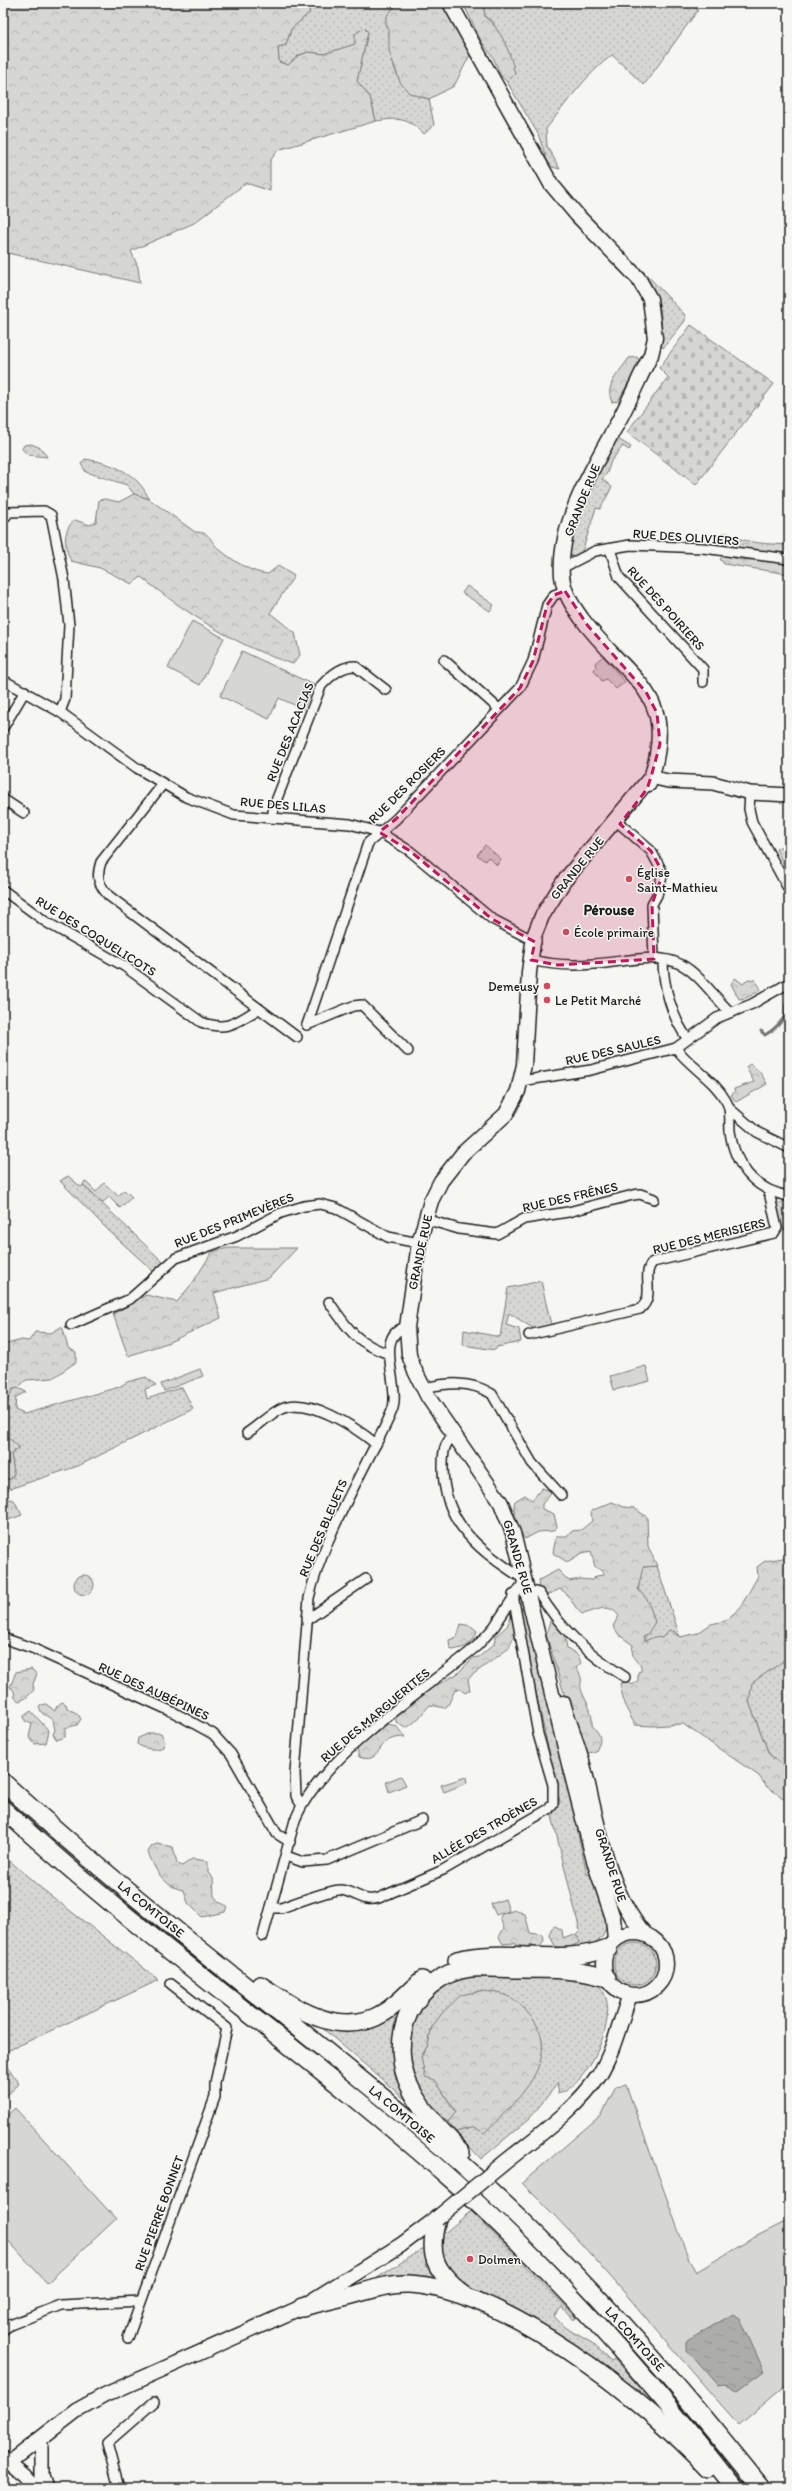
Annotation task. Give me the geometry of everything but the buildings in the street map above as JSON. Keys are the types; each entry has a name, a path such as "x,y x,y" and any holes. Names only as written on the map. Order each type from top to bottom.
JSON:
{"highway":[{"name":"LA COMTOISE","path":"3,1782 91,1860 405,2115 517,2216 634,2337 761,2488"},
{"name":"LA COMTOISE","path":"3,1809 101,1895 355,2098 470,2198 544,2268 620,2349 682,2419 735,2488"},
{"path":"202,1951 306,2013 328,2021 348,2023 371,2018 384,2012 426,1976 458,1960 483,1956 576,1956 611,1944"},
{"path":"517,2216 417,2100 406,2078 402,2063 401,2040 406,2019 417,2000 428,1988 451,1974 465,1969 567,1969 607,1978"},
{"path":"437,2218 432,2237 435,2262 445,2278 468,2296 513,2319 596,2371 687,2447 725,2488"},
{"path":"302,2306 398,2284 429,2286 468,2296"}],"main road":[{"name":"GRANDE RUE","path":"450,3 550,184 577,215 638,278 650,299 655,338 651,355 586,484 571,519 564,543 562,568 565,591 570,602 588,626 646,692 657,713 660,744 651,777 564,881 542,916 534,948 521,1081 515,1100 506,1114 463,1153 441,1181 425,1219 419,1243 407,1327 410,1355 423,1388 501,1503 513,1533 537,1629 552,1677 582,1760 616,1881 626,1910 645,1934"},
{"path":"534,948 570,887 647,789 651,777"},
{"name":"GRANDE RUE","path":"552,1677 592,1853 613,1918 611,1944"},
{"path":"626,1934 645,1934 661,1946 666,1958 665,1972 659,1984 649,1992 630,1995 616,1989 607,1978 604,1963 611,1944 626,1934"},
{"path":"5,2463 20,2441 57,2417 76,2411 105,2395 302,2306 394,2250 437,2218 570,2107 598,2076 611,2050 630,1995"},
{"path":"5,2463 42,2448 62,2430 76,2411"}],"street":[{"path":"3,520 9,512 44,511 51,516 64,579 69,624 65,699 60,712"},
{"name":"RUE DES OLIVIERS","path":"562,568 595,552 630,545 703,548 789,560"},
{"name":"RUE DES POIRIERS","path":"610,549 619,577 704,669 703,682"},
{"name":"RUE DES ROSIERS","path":"408,1051 362,1005 307,1024 368,843 396,819 520,688 533,661 550,600 565,591"},
{"path":"444,660 499,709"},
{"name":"RUE DES ACACIAS","path":"272,818 274,806 321,686 327,679 348,666 355,666 386,690"},
{"name":"RUE DES LILAS","path":"3,680 60,712 137,768 186,797 234,815 350,824 379,832 410,851 492,919 534,948"},
{"path":"3,728 25,691"},
{"path":"651,777 668,781 713,784 750,793 789,795"},
{"path":"163,784 100,862 97,872 99,885 109,896 297,1037"},
{"path":"750,793 748,809 752,822 789,890"},
{"path":"3,799 24,813"},
{"path":"620,824 642,842 656,858 663,873 652,908 659,959 669,998 677,1020 687,1038"},
{"name":"RUE DES COQUELICOTS","path":"3,890 46,922 124,966 201,1022 212,1026 227,1027 259,1009"},
{"path":"534,948 570,965 659,959 685,968 730,1012"},
{"name":"RUE DES SAULES","path":"521,1081 559,1076 618,1064 676,1048 687,1038 730,1012 752,1004 789,983"},
{"path":"676,1048 695,1069 710,1080 730,1109 757,1132 789,1148"},
{"path":"730,1109 730,1132 737,1158 748,1174 769,1192 789,1196"},
{"name":"RUE DES MERISIERS","path":"529,1335 640,1309 647,1301 647,1271 653,1262 774,1233 777,1228 769,1192"},
{"name":"RUE DES FRÊNES","path":"425,1219 459,1229 497,1234 524,1219 568,1212 633,1195 640,1194 654,1199"},
{"name":"RUE DES PRIMEVÈRES","path":"71,1325 130,1299 176,1258 184,1253 237,1236 281,1213 304,1206 326,1204 388,1237 419,1243"},
{"path":"329,1302 347,1327 363,1343 389,1354"},
{"name":"RUE DES BLEUETS","path":"302,1804 296,1796 295,1773 309,1598 316,1573 346,1502 376,1444 393,1406 395,1382 389,1354 392,1334 400,1328 407,1327"},
{"path":"423,1388 436,1384 457,1383 481,1387 492,1394 532,1463 562,1495"},
{"path":"247,1433 280,1408 300,1404 349,1423 376,1444"},
{"path":"455,1435 446,1443 442,1457 444,1485 452,1512 476,1543 500,1565 539,1593 554,1618 584,1649 625,1678"},
{"path":"307,1618 311,1617 366,1579"},
{"name":"RUE DES MARGUERITES","path":"263,1936 302,1804 311,1790 346,1752 477,1646 494,1627 513,1595 527,1585"},
{"name":"ALLÉE DES TROÈNES","path":"271,1908 281,1908 338,1890 363,1899 372,1900 379,1898 443,1870 548,1809 553,1803 553,1785 538,1734 513,1595"},
{"name":"RUE DES AUBÉPINES","path":"3,1638 32,1648 175,1713 213,1734 224,1744 235,1759 277,1834 290,1842"},
{"path":"286,1856 303,1862 327,1860 422,1820"},
{"name":"RUE PIERRE BONNET","path":"128,2338 140,2301 215,2097 215,2083 228,2028 171,1984"},
{"path":"3,2330 10,2325 61,2305 140,2301"},
{"path":"119,2488 108,2443 154,2402"},
{"path":"42,2448 42,2476 46,2488"},
{"path":"5,2463 37,2488"}],"highlighted area":[{"path":"565,591 588,626 646,692 657,713 660,744 647,789 620,824 651,851 663,873 652,904 654,959 558,965 531,960 535,942 492,919 410,851 379,832 396,819 520,688 533,661 547,605 554,595"}],"green space":[{"path":"3,3 311,3 309,13 291,29 286,45 278,47 279,62 288,65 298,56 308,52 324,54 355,44 355,34 364,28 368,32 357,81 370,97 376,121 278,150 270,161 270,191 246,183 194,223 131,251 138,267 140,283 3,252"},
{"path":"311,3 398,3 388,14 389,40 394,66 406,87 416,95 429,99 434,125 424,134 412,124 402,120 390,119 376,121 370,97 357,81 368,32 365,28 356,44 324,54 308,52 298,56 288,65 279,62 278,47 286,45 291,29 309,13"},
{"path":"398,3 443,3 470,55 454,86 429,99 409,93 400,82 389,51 389,30 385,22 388,14"},
{"path":"463,3 483,3 485,17 501,35 511,59 515,74 507,82 501,76 493,57 481,41"},
{"path":"483,3 689,3 698,10 644,85 612,55 594,71 577,90 546,129 547,146 560,169 552,167 547,160 538,134 507,82 515,74 493,22 485,17"},
{"path":"643,271 685,315 685,321 663,348 661,345 662,324 660,306 654,289"},
{"path":"691,325 774,384 696,485 627,432 668,377 659,368"},
{"path":"637,357 640,363 618,401 612,402 610,390 614,379 629,358"},
{"path":"618,439 631,447 629,450 623,446 611,461 607,473 602,479 612,487 600,509 596,508 580,555 573,558 569,552 576,522 594,481 615,440"},
{"path":"31,444 41,448 47,457 28,455 22,449 24,445"},
{"path":"85,459 105,463 131,476 138,482 149,499 134,494 127,485 86,472 81,464"},
{"path":"134,494 149,499 195,532 201,532 207,535 219,549 248,569 268,574 278,566 294,576 270,613 295,633 300,655 293,664 252,648 213,628 141,577 132,584 100,568 71,561 66,545 66,534 71,524 75,520 90,525 96,522 99,500 105,499 119,502"},
{"path":"723,533 752,542 789,545 789,556 721,546 715,542"},
{"path":"725,555 741,560 767,559 789,566 789,574 724,564 720,559"},
{"path":"467,586 494,605 490,611 462,593"},
{"path":"192,621 224,638 200,685 168,668"},
{"path":"242,651 314,685 303,709 279,698 269,719 220,696"},
{"path":"603,656 625,682 616,689 606,679 602,681 594,670 596,667 595,663"},
{"path":"485,845 501,859 497,865 488,857 485,861 477,855"},
{"path":"784,845 789,850 789,867 785,867 776,849"},
{"path":"735,978 743,984 748,979 755,980 760,987 759,991 746,998 739,999 731,984"},
{"path":"750,1064 760,1072 767,1084 736,1102 731,1095 735,1092 734,1089 754,1082 746,1067"},
{"path":"68,1176 81,1187 83,1185 163,1262 154,1272 108,1230 60,1181"},
{"path":"85,1181 96,1192 104,1183 118,1196 124,1190 132,1197 120,1208 109,1197 102,1203 83,1185"},
{"path":"786,1199 789,1199 789,1227 783,1230 777,1218 776,1203 783,1203"},
{"path":"228,1248 297,1248 269,1278 214,1293 221,1318 167,1343 128,1356 113,1314 146,1295 177,1302 194,1281 212,1252"},
{"path":"541,1281 551,1325 534,1329 509,1313 506,1325 519,1329 521,1342 497,1347 495,1350 463,1345 464,1330 500,1337 508,1288"},
{"path":"61,1327 63,1329 68,1348 76,1352 76,1362 53,1378 26,1380 18,1388 13,1389 6,1404 3,1405 3,1345 22,1340 29,1341 35,1332 51,1333"},
{"path":"646,1366 650,1381 614,1390 610,1376"},
{"path":"200,1369 203,1376 164,1391 161,1384"},
{"path":"146,1377 156,1385 145,1389 147,1399 182,1387 193,1409 78,1466 6,1490 3,1479 11,1479 14,1473 11,1454 19,1447 3,1433 3,1405 6,1404 13,1389 18,1388 26,1392 16,1397 15,1410 24,1414 119,1387 127,1382"},
{"path":"3,1433 19,1447 11,1454 14,1473 11,1479 3,1479"},
{"path":"542,1488 551,1491 550,1495 542,1504 542,1509 554,1514 557,1527 553,1531 538,1532 525,1539 520,1532 516,1520 514,1509 515,1501 525,1495 532,1500"},
{"path":"10,1499 14,1500 22,1515 3,1522 3,1501"},
{"path":"612,1502 624,1507 634,1508 647,1517 648,1546 657,1566 643,1567 638,1589 648,1601 655,1622 647,1635 643,1637 645,1641 654,1637 662,1638 669,1630 680,1637 698,1633 711,1624 725,1621 740,1608 758,1576 757,1567 765,1561 789,1557 789,1657 752,1683 749,1702 769,1754 789,1771 789,1802 766,1786 759,1776 683,1724 652,1726 635,1725 624,1704 620,1683 627,1682 632,1685 638,1681 638,1672 641,1671 641,1665 633,1656 633,1645 619,1635 613,1626 619,1616 611,1609 606,1608 582,1614 566,1594 560,1589 547,1595 540,1589 538,1585 539,1580 558,1570 569,1581 580,1579 592,1580 596,1576 604,1575 603,1571 595,1567 591,1551 582,1553 567,1562 553,1553 556,1536 567,1536 571,1531 581,1530 592,1521 591,1511"},
{"path":"657,1566 680,1637 674,1631 662,1638 645,1641 639,1615 639,1583 643,1567"},
{"path":"84,1575 91,1578 94,1585 91,1592 84,1595 77,1592 74,1585 77,1578"},
{"path":"524,1607 581,1827 577,1830 587,1874 593,1876 605,1915 606,1926 603,1935 596,1942 584,1946 565,1947 580,1931 552,1816 560,1802 522,1629 519,1609"},
{"path":"512,1615 516,1635 509,1648 471,1676 468,1680 470,1690 465,1693 460,1689 455,1690 445,1708 430,1705 416,1721 405,1728 396,1722 396,1717 432,1688 457,1674 473,1658 479,1657 494,1644 496,1636 507,1626"},
{"path":"554,1620 564,1632 567,1648 578,1655 581,1663 576,1668 581,1676 582,1692 591,1712 592,1725 600,1736 596,1751 585,1754 579,1743 546,1634 550,1621"},
{"path":"461,1624 471,1626 477,1631 474,1639 469,1645 462,1648 453,1650 450,1649 449,1640 457,1637"},
{"path":"789,1657 789,1771 769,1754 749,1702 751,1683"},
{"path":"31,1669 37,1674 33,1684 34,1690 26,1698 19,1701 15,1698 14,1691 10,1687 16,1672"},
{"path":"62,1702 66,1704 67,1708 78,1714 81,1719 77,1725 65,1728 65,1737 57,1740 53,1734 55,1730 53,1720 42,1713 39,1708 41,1705 46,1704 55,1711 57,1706"},
{"path":"31,1711 49,1731 46,1743 35,1744 29,1737 32,1724 25,1721 24,1716"},
{"path":"388,1724 396,1726 405,1737 389,1740 374,1756 370,1758 366,1759 359,1757 357,1748"},
{"path":"150,1733 161,1733 165,1742 163,1747 150,1749 137,1744 138,1738"},
{"path":"401,1776 406,1785 389,1792 386,1782"},
{"path":"466,1777 467,1783 444,1792 441,1785"},
{"path":"157,1844 173,1847 177,1863 182,1866 192,1859 208,1861 208,1873 213,1878 214,1896 219,1902 227,1906 225,1912 202,1917 188,1903 184,1890 171,1886 161,1877 153,1865 148,1852 152,1846"},
{"path":"3,1855 41,1888 159,1980 3,2053"},
{"path":"505,1899 509,1911 496,1915 491,1904"},
{"path":"515,1910 525,1914 530,1933 543,1935 544,1941 540,1947 535,1948 532,1945 524,1948 514,1943 503,1944 499,1937 504,1928 500,1918 502,1914"},
{"path":"555,1926 562,1930 563,1938 573,1934 578,1937 579,1943 565,1949 555,1946 550,1936 551,1929"},
{"path":"631,1943 639,1943 647,1946 653,1952 656,1964 653,1976 647,1982 639,1985 631,1985 623,1982 617,1976 614,1968 614,1960 617,1952 623,1946"},
{"path":"472,1973 557,1977 588,1981 596,1984 605,1995 608,2009 606,2027 600,2045 591,2063 580,2078 569,2089 557,2094 558,2083 530,2118 481,2159 456,2132 474,2127 543,2048 540,2032 533,2019 432,2027 428,2045 421,2057 456,2113 448,2122 421,2093 413,2079 408,2052 408,2041 413,2019 417,2009 423,2001 430,1993 445,1983"},
{"path":"480,1991 502,1994 512,1998 528,2013 539,2030 542,2046 540,2062 533,2078 522,2093 510,2108 484,2133 474,2127 456,2132 448,2122 456,2112 435,2080 425,2077 421,2057 428,2045 432,2027 443,2012 461,1995"},
{"path":"405,2001 409,2099 406,2100 321,2027 322,2025"},
{"path":"3,2059 19,2084 3,2099"},
{"path":"626,2085 689,2260 696,2272 753,2238 789,2220 789,2383 739,2425 606,2271 522,2183 601,2115 616,2087"},
{"path":"15,2108 116,2219 47,2283 3,2235 3,2119"},
{"path":"471,2211 576,2317 573,2319 562,2307 554,2316 564,2327 592,2343 611,2361 614,2359 674,2425 494,2301 464,2285 441,2263 441,2236"},
{"path":"422,2249 425,2249 426,2257 440,2281 371,2282"}],"water":[{"path":"733,2314 740,2318 764,2371 738,2390 726,2385 718,2386 687,2350 687,2341"}],"waterway":[{"path":"761,1031 765,1035 778,1025 785,1014 786,1004 789,999"}],"place":[{"name":"Église Saint-Mathieu","path":"629,879"},
{"name":"École primaire","path":"566,932"},
{"name":"Demeusy","path":"547,986"},
{"name":"Le Petit Marché","path":"547,1000"},
{"name":"Dolmen","path":"470,2259"}],"district":[{"name":"Pérouse","path":"609,910"}]}
